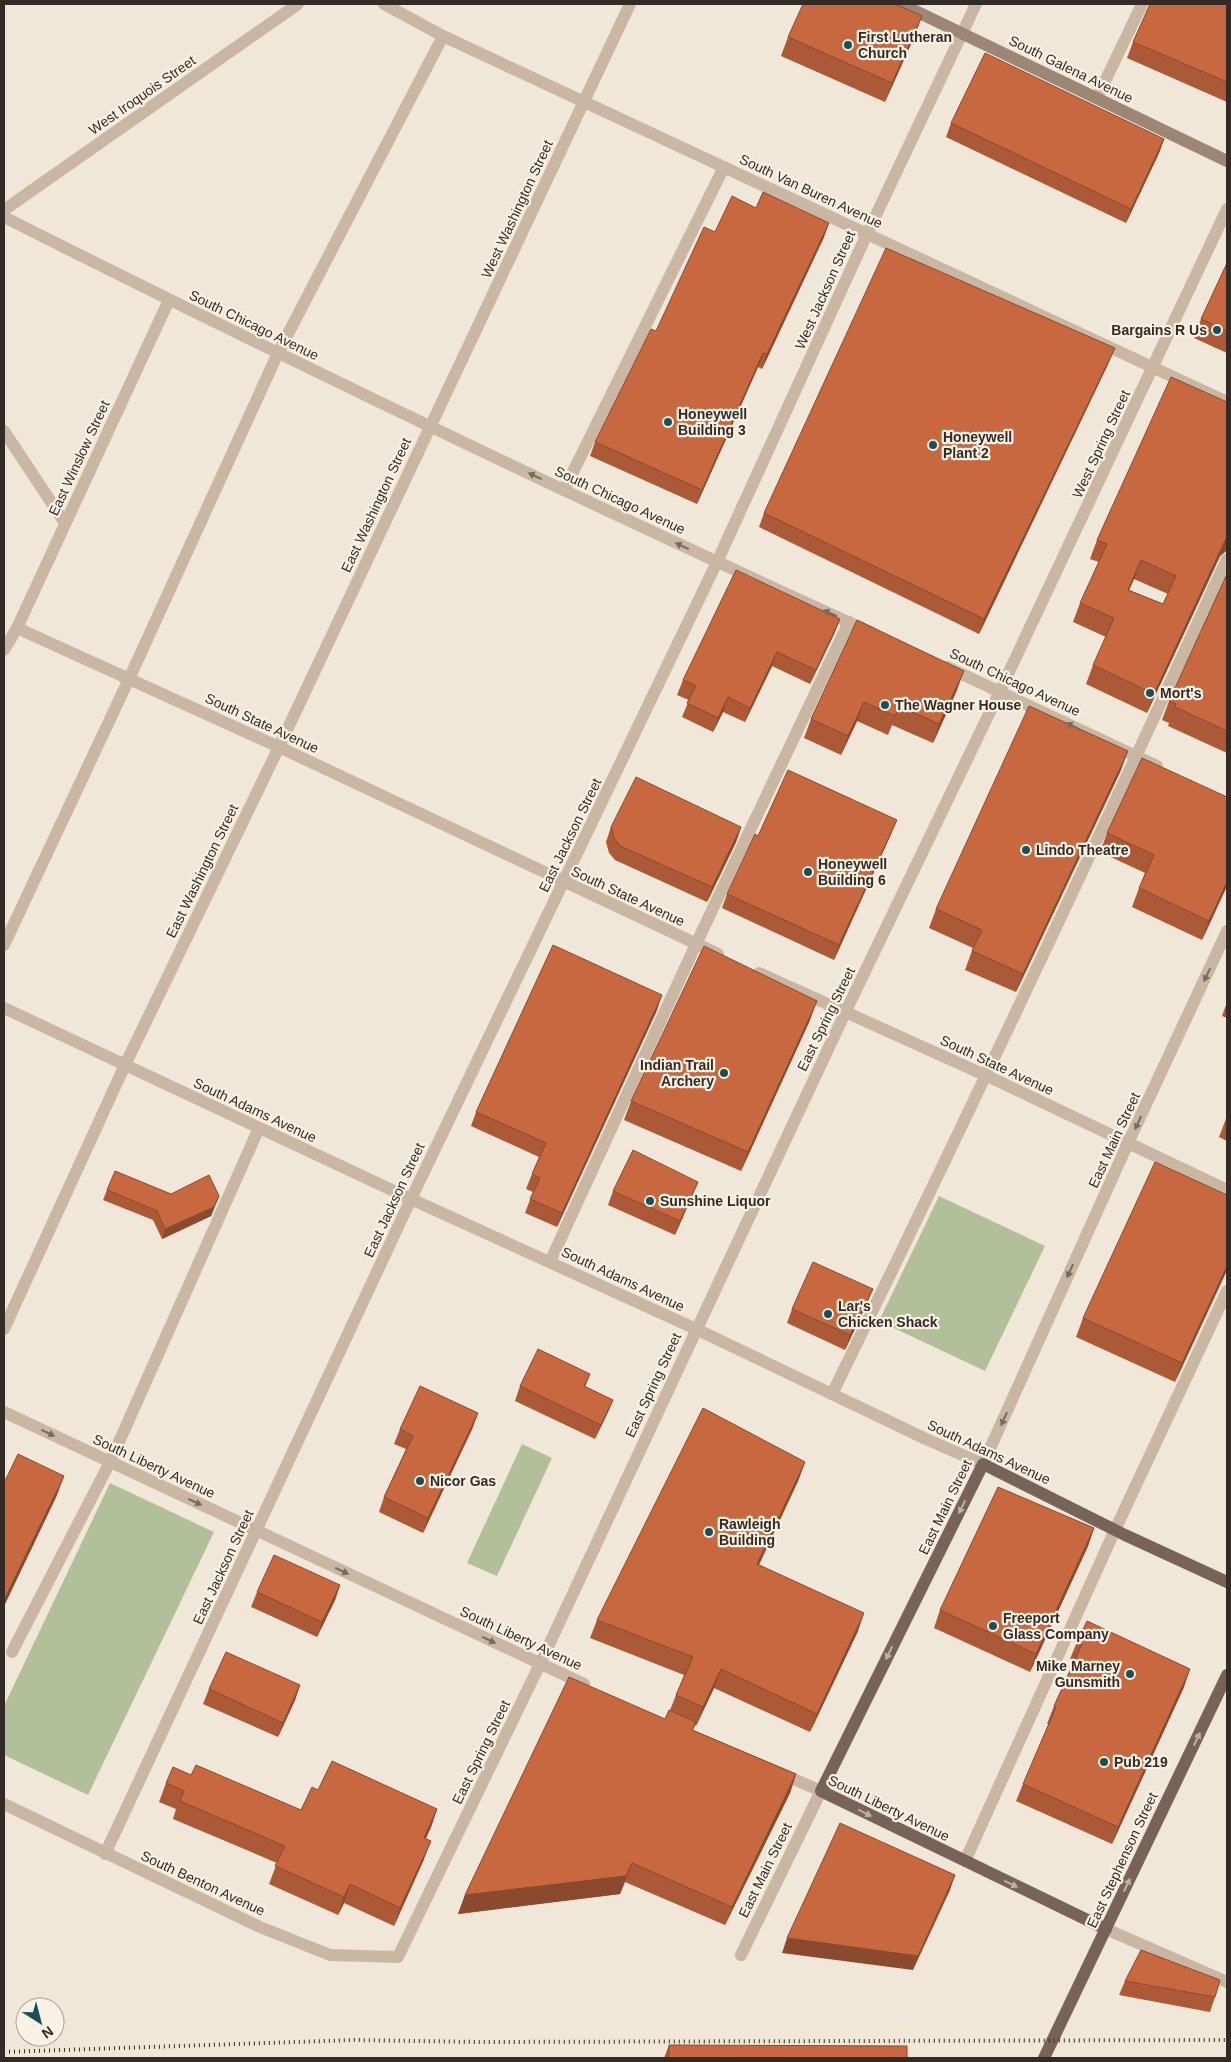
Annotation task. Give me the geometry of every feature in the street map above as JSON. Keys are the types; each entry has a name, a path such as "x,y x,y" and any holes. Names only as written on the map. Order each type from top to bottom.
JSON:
{"main road":[{"name":"South Galena Avenue","path":"901,4 1227,160"},
{"name":"South Adams Avenue","path":"983,1464 1115,1530 1227,1582"},
{"name":"East Main Street","path":"821,1791 983,1464"},
{"name":"East Stephenson Street","path":"1044,2058 1227,1675"},
{"name":"South Liberty Avenue","path":"821,1791 1106,1930"}],"street":[{"name":"West Iroquois Street","path":"4,210 298,4"},
{"name":"South Van Buren Avenue","path":"384,4 443,36 1227,402"},
{"name":"West Washington Street","path":"430,427 630,4"},
{"name":"West Jackson Street","path":"717,562 867,234 976,4"},
{"path":"1097,98 1142,4"},
{"path":"4,945 129,679 278,353 443,36"},
{"path":"564,490 724,167"},
{"name":"West Spring Street","path":"1000,691 1227,209"},
{"name":"South Chicago Avenue","path":"4,217 430,427 717,562 885,638"},
{"name":"East Winslow Street","path":"4,650 17,628 169,300"},
{"name":"East Washington Street","path":"4,1329 124,1065 279,747 430,427"},
{"path":"4,431 65,523"},
{"path":"832,1394 1137,756 1227,560"},
{"name":"East Jackson Street","path":"105,1854 411,1199 717,562"},
{"path":"550,1262 696,944 849,622"},
{"name":"South State Avenue","path":"17,628 279,747 563,883 731,960"},
{"name":"South Chicago Avenue","path":"938,663 1170,772"},
{"name":"East Spring Street","path":"398,1957 540,1664 845,1013 1000,691"},
{"name":"East Main Street","path":"983,1464 1128,1143 1227,931"},
{"name":"South State Avenue","path":"749,968 985,1075 1227,1190"},
{"name":"South Adams Avenue","path":"4,1008 983,1464"},
{"path":"12,1652 110,1462 259,1128"},
{"path":"964,1861 1115,1530 1227,1291"},
{"name":"South Liberty Avenue","path":"4,1412 594,1689"},
{"name":"South Liberty Avenue","path":"767,1767 821,1791"},
{"name":"East Main Street","path":"741,1955 821,1791"},
{"name":"South Benton Avenue","path":"4,1804 260,1927 330,1955 398,1957"},
{"path":"1106,1930 1227,1982"}],"green space":[{"path":"939,1196 1045,1246 985,1371 879,1321"},
{"path":"522,1444 552,1458 497,1576 467,1563"},
{"path":"110,1483 214,1532 88,1795 4,1755 4,1706"}],"building":[{"name":"First Lutheran Church","path":"803,4 895,4 922,16 892,83 788,37"},
{"path":"1150,4 1227,4 1227,82 1133,42"},
{"path":"985,53 1164,139 1131,209 951,123"},
{"path":"763,192 829,223 767,354 763,353 702,490 595,442 651,329 656,331 704,227 715,232 732,196 756,208"},
{"name":"Honeywell Plant 2","path":"886,248 1115,348 984,619 764,513"},
{"path":"1227,263 1227,331 1201,319"},
{"path":"1171,377 1227,402 1227,536 1154,694 1093,665 1114,618 1080,603 1107,544 1097,540","holes":["1141,560 1176,576 1163,604 1128,590"]},
{"path":"736,570 840,619 816,670 777,652 750,708 728,697 718,718 687,703 696,686 683,680"},
{"path":"1227,574 1227,731 1175,707 1176,704 1169,701"},
{"name":"The Wagner House","path":"857,620 964,671 939,724 899,706 895,716 864,702 848,736 811,719"},
{"name":"Lindo Theatre","path":"1029,706 1128,751 1023,974 972,951 982,930 936,909"},
{"path":"1142,758 1227,797 1227,882 1209,921 1139,888 1154,855 1107,833"},
{"name":"Honeywell Building 6","path":"788,770 897,820 839,945 727,894 755,834 758,836"},
{"path":"636,777 741,827 712,887 620,846 614,838 611,827"},
{"path":"553,945 662,995 562,1213 530,1199 540,1178 532,1174 546,1143 476,1112"},
{"path":"704,946 817,1001 748,1152 631,1101"},
{"name":"Sunshine Liquor","path":"633,1150 698,1182 680,1221 613,1191"},
{"path":"1155,1162 1227,1195 1227,1266 1182,1363 1083,1318"},
{"path":"115,1171 171,1194 209,1175 219,1196 214,1207 165,1229 157,1211 107,1190"},
{"name":"Lar's Chicken Shack","path":"813,1262 873,1289 850,1335 792,1309"},
{"path":"538,1349 590,1374 584,1386 613,1400 601,1425 520,1386"},
{"name":"Nicor Gas","path":"420,1386 478,1413 428,1518 384,1497 413,1436 400,1429"},
{"name":"Rawleigh Building","path":"703,1408 805,1462 757,1564 864,1613 817,1714 721,1669 703,1707 676,1695 693,1657 597,1620"},
{"path":"18,1454 64,1476 6,1596 4,1595 4,1483"},
{"path":"998,1487 1094,1528 1036,1654 940,1610"},
{"path":"274,1555 340,1585 322,1622 257,1592"},
{"path":"1087,1621 1190,1669 1118,1827 1023,1784 1056,1707 1054,1706 1082,1644 1077,1642"},
{"path":"226,1652 300,1685 283,1723 209,1689"},
{"path":"569,1677 665,1719 669,1710 696,1722 692,1730 796,1774 732,1907 632,1863 626,1876 465,1895"},
{"path":"332,1761 437,1809 424,1838 431,1841 400,1908 350,1884 344,1897 275,1866 285,1846 180,1801 184,1791 166,1783 173,1767 191,1775 196,1765 301,1810 312,1787 318,1790"},
{"path":"840,1823 955,1875 918,1956 787,1938"},
{"path":"1141,1950 1220,1980 1215,1997 1125,1981"},
{"path":"669,2045 907,2046 907,2058 669,2058"}],"railway":[{"path":"4,2052 354,2040 479,2042 1227,2040"}],"place":[{"name":"First Lutheran Church","path":"848,45"},
{"name":"Bargains R Us","path":"1217,330"},
{"name":"Honeywell Building 3","path":"668,422"},
{"name":"Honeywell Plant 2","path":"933,445"},
{"name":"Mort's","path":"1150,693"},
{"name":"The Wagner House","path":"885,705"},
{"name":"Lindo Theatre","path":"1026,850"},
{"name":"Honeywell Building 6","path":"808,872"},
{"name":"Indian Trail Archery","path":"724,1073"},
{"name":"Sunshine Liquor","path":"650,1201"},
{"name":"Lar's Chicken Shack","path":"828,1314"},
{"name":"Nicor Gas","path":"420,1481"},
{"name":"Rawleigh Building","path":"709,1532"},
{"name":"Freeport Glass Company","path":"993,1626"},
{"name":"Mike Marney Gunsmith","path":"1130,1674"},
{"name":"Pub 219","path":"1104,1762"}]}
